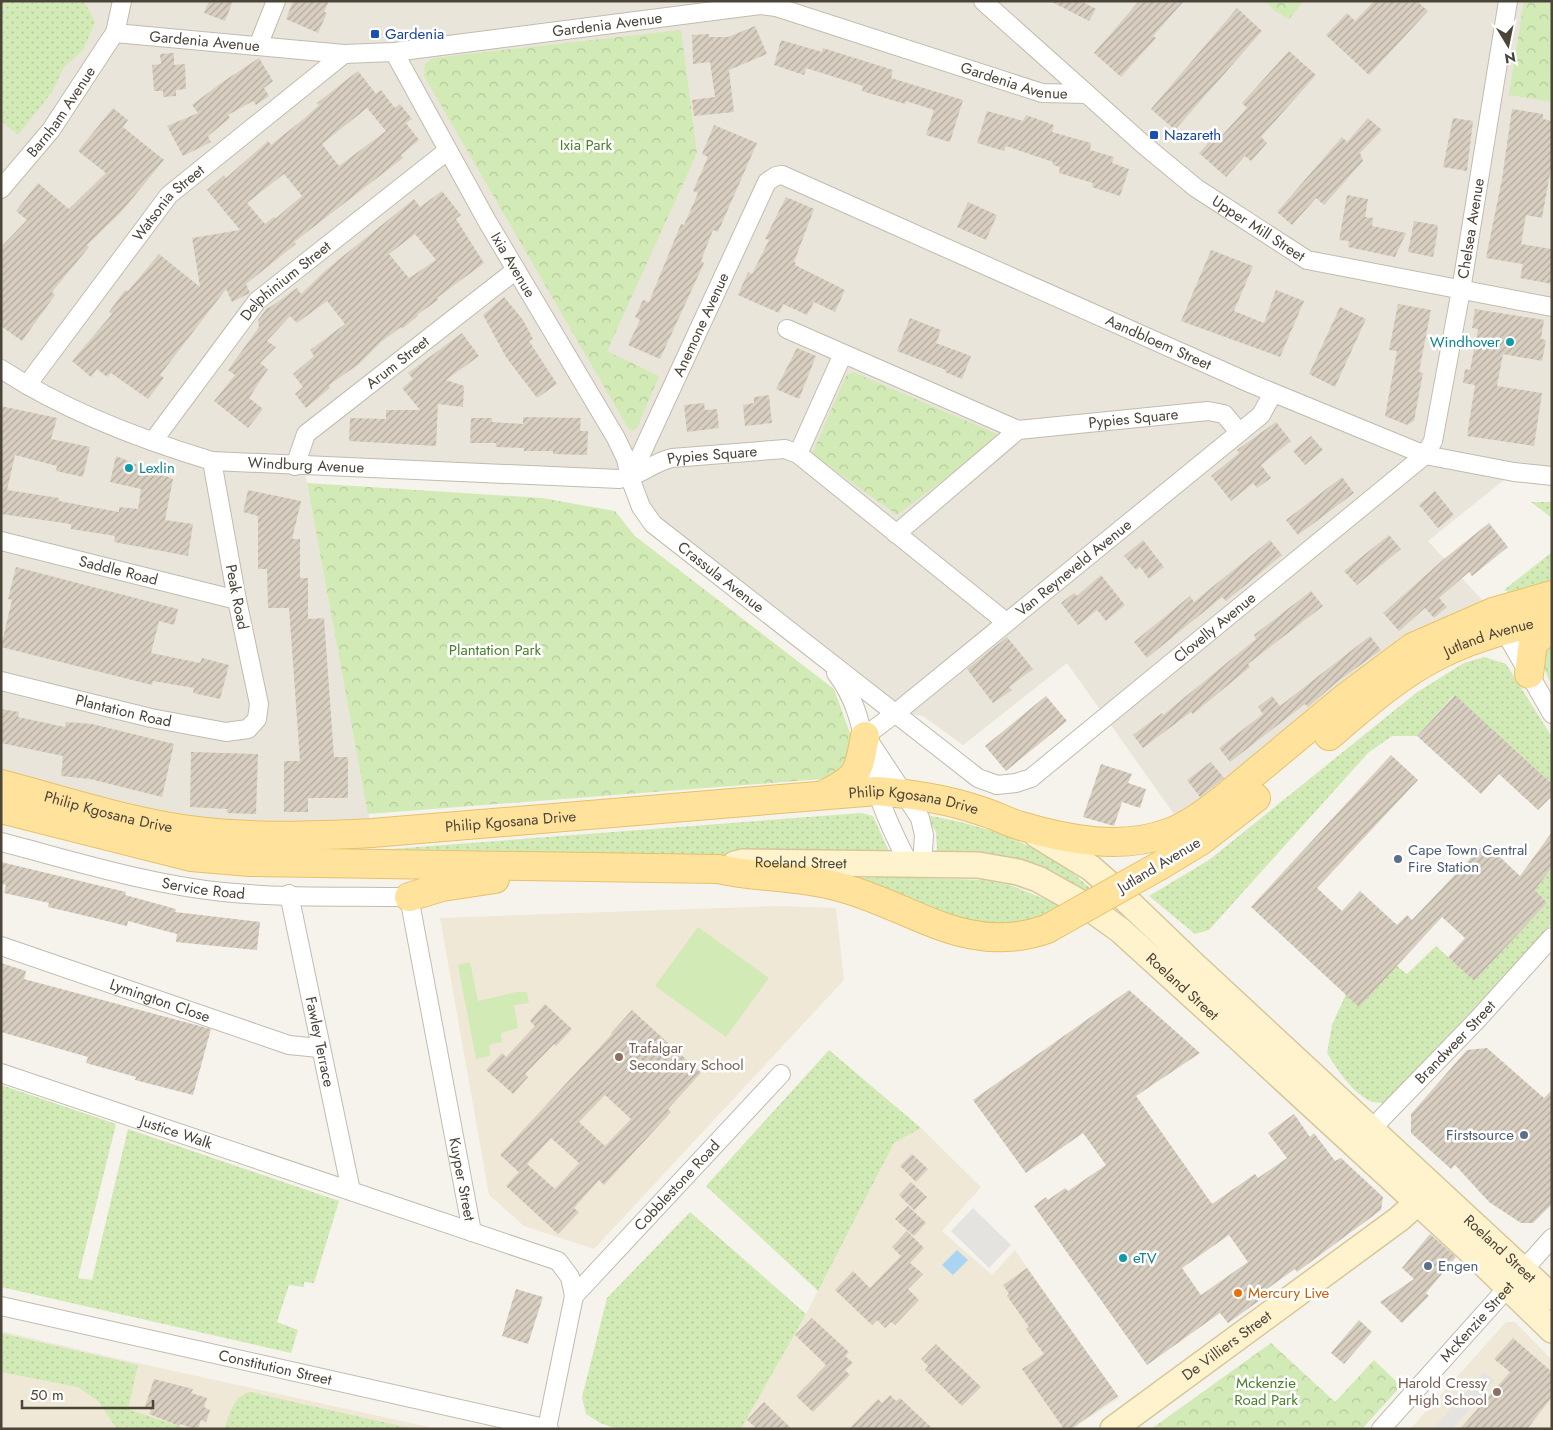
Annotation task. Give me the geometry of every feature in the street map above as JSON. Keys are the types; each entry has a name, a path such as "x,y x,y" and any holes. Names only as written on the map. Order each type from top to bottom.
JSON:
{"main road":[{"name":"Jutland Avenue","path":"718,869 744,875 822,882 844,888 948,928 981,938 1018,938 1047,929 1162,865 1202,840 1411,671 1498,621 1552,595"},
{"name":"Jutland Avenue","path":"1021,826 1093,842 1118,843 1149,839 1176,830 1223,800 1383,667 1413,647 1498,621 1552,619"},
{"path":"1529,674 1533,643 1552,627"},
{"path":"825,794 846,783 855,775 860,765 865,736"},
{"name":"Philip Kgosana Drive","path":"1,784 147,822 196,831 263,836 372,833 825,794 877,792 905,793 978,810 1021,826"},
{"name":"Philip Kgosana Drive","path":"1,809 191,857 220,860 718,869"},
{"name":"Roeland Street","path":"1021,826 1061,848 1090,868 1117,891 1194,965 1425,1196 1516,1278 1552,1330"},
{"name":"Roeland Street","path":"718,869 743,862 916,864 978,866 1018,872 1038,879 1088,906 1120,930 1366,1138"},
{"path":"409,897 442,887 570,867"},
{"name":"De Villiers Street","path":"1113,1429 1425,1196"},
{"name":"Roeland Street","path":"1516,1278 1552,1297"}],"street":[{"path":"115,33 122,1"},
{"path":"258,46 276,1"},
{"name":"Upper Mill Street","path":"983,1 1144,145 1196,188 1307,260 1552,307"},
{"name":"Chelsea Avenue","path":"1425,454 1433,441 1461,290 1508,1"},
{"name":"Gardenia Avenue","path":"115,33 344,54 394,52 760,5 776,7 1042,93 1087,94"},
{"name":"Barnham Avenue","path":"1,189 51,130 115,33"},
{"name":"Ixia Avenue","path":"394,52 447,151 616,438 626,459 630,478"},
{"name":"Watsonia Street","path":"27,385 170,194 344,54"},
{"name":"Delphinium Street","path":"153,441 258,301 447,151"},
{"name":"Aandbloem Street","path":"776,176 787,176 1273,393 1425,454 1514,472 1552,476"},
{"name":"Anemone Avenue","path":"630,478 767,182 776,176"},
{"name":"Arum Street","path":"295,466 306,434 516,270"},
{"name":"Pypies Square","path":"787,329 1018,430 1208,411 1224,414 1239,432"},
{"path":"798,454 843,354"},
{"name":"Windburg Avenue","path":"1,369 62,404 153,441 212,461 295,466 630,478"},
{"name":"Van Reyneveld Avenue","path":"865,736 897,712 1264,412 1273,393"},
{"path":"896,534 1018,430"},
{"name":"Pypies Square","path":"630,478 662,460 672,458 780,449 798,454 1006,622"},
{"name":"Clovelly Avenue","path":"998,785 1016,783 1031,778 1425,454"},
{"name":"Peak Road","path":"212,461 237,600 259,704 258,719 248,729"},
{"name":"Crassula Avenue","path":"630,478 641,508 653,524 828,663 897,712 978,778 998,785"},
{"name":"Saddle Road","path":"1,541 237,600"},
{"path":"1498,621 1552,714"},
{"name":"Crassula Avenue","path":"828,663 848,691 865,736 877,792 916,864"},
{"name":"Plantation Road","path":"1,681 151,718 226,732 248,729"},
{"name":"Crassula Avenue","path":"865,736 905,793 924,830 916,864"},
{"name":"Service Road","path":"1,842 117,873 174,885 222,892 409,897"},
{"name":"Fawley Terrace","path":"289,894 319,1048 351,1191"},
{"name":"Kuyper Street","path":"409,897 472,1232 558,1261 570,1277 574,1296 548,1428"},
{"name":"Brandweer Street","path":"1366,1138 1382,1118 1477,1020 1552,936"},
{"name":"Lymington Close","path":"1,946 288,1045 319,1048"},
{"name":"Justice Walk","path":"1,1072 472,1232"},
{"name":"Cobblestone Road","path":"574,1296 781,1074"},
{"name":"McKenzie Street","path":"1381,1429 1552,1238"},
{"name":"Constitution Street","path":"1,1306 548,1428"}],"shaded area":[{"path":"1,1 1552,1 1552,476 1514,472 1428,541 1493,612 1183,827 1067,663 963,745 923,716 897,712 653,524 630,478 304,467 372,833 254,836 1,784"},
{"name":"Trafalgar Secondary School","path":"778,906 836,908 844,980 594,1249 524,1226 489,1195 440,918"},
{"path":"921,1128 981,1187 942,1231 992,1275 1015,1250 1119,1398 1072,1429 741,1429 806,1314 894,1143"},
{"path":"973,1208 1011,1245 989,1268 951,1231"},
{"name":"Harold Cressy High School","path":"1506,1322 1515,1322 1552,1360 1552,1429 1410,1429"},
{"path":"1,1331 115,1358 438,1429 1,1429"},
{"path":"1484,1372 1494,1381 1452,1429 1433,1429"}],"green space":[{"path":"1,1 84,1 95,22 83,50 64,67 52,92 18,135 1,121"},
{"path":"1265,1 1304,1 1289,19 1276,12"},
{"path":"1524,1 1552,1 1552,102 1509,95"},
{"name":"Ixia Park","path":"681,30 697,153 607,351 659,376 637,428 632,431 628,428 424,76 425,64 433,58"},
{"path":"853,372 997,434 998,439 897,515 812,454 846,376"},
{"name":"Plantation Park","path":"307,483 542,498 615,511 635,536 834,689 856,750 835,778 368,814"},
{"path":"1531,502 1552,502 1552,518"},
{"path":"1552,552 1552,587 1518,596 1504,590"},
{"path":"1552,642 1552,686 1546,674 1544,664 1546,654"},
{"path":"1484,657 1506,664 1552,737 1552,784 1454,695 1417,736 1392,736 1368,753 1209,930 1195,934 1149,896 1209,860 1416,693 1464,663"},
{"path":"861,813 873,816 890,854 690,859 352,852"},
{"path":"925,815 944,818 999,834 1051,858 1088,887 1147,946 992,856 937,852 936,832"},
{"path":"1552,867 1552,923 1403,1091 1386,1102 1377,1103 1368,1100 1352,1087 1327,1053 1332,1025 1346,994 1397,966 1407,974 1436,946 1474,981 1547,903 1535,890"},
{"path":"859,878 984,880 1010,885 1062,906 1033,924 970,928 857,883"},
{"path":"698,927 769,978 726,1037 655,986"},
{"path":"470,962 478,1001 516,992 527,992 529,1003 514,1005 518,1028 501,1033 502,1042 489,1045 490,1056 476,1059 458,965"},
{"path":"829,1050 921,1128 894,1143 818,1291 706,1186"},
{"path":"1,1085 116,1124 78,1278 92,1280 128,1129 339,1201 314,1283 304,1282 304,1287 289,1285 277,1322 298,1330 291,1353 1,1287"},
{"path":"690,1212 806,1314 741,1429 618,1429 600,1423 586,1414 582,1397 607,1298"},
{"path":"1,1333 138,1365 128,1409 187,1429 117,1429 98,1401 78,1387 1,1372"},
{"name":"Mckenzie Road Park","path":"1271,1343 1335,1402 1374,1360 1401,1386 1362,1429 1151,1429"},
{"path":"250,1392 414,1429 227,1429 225,1427 233,1405 240,1397"}],"water":[{"path":"957,1250 968,1260 953,1275 942,1265"}],"building":[{"path":"209,1 233,1 225,21 204,13"},
{"path":"293,1 329,1 324,12 327,13 318,33 286,19"},
{"path":"1050,1 1081,1 1096,9 1089,21"},
{"path":"1139,1 1184,1 1153,36 1156,38 1121,77 1094,53"},
{"path":"1374,1 1417,1 1428,11 1369,75 1326,35 1347,13 1355,21"},
{"path":"1237,8 1262,31 1175,130 1151,109"},
{"path":"755,26 767,54 729,70 734,112 694,116 692,100 715,97 710,62 693,64 692,35 709,34 709,37 728,37"},
{"path":"781,40 822,52 823,48 893,70 891,78 963,100 950,142 926,135 934,110 906,101 905,104 862,91 863,86 806,68 804,75 774,65"},
{"path":"1289,51 1316,75 1261,137 1267,143 1251,161 1245,156 1226,177 1199,153 1211,140 1215,143 1247,108 1242,103"},
{"path":"174,53 174,65 185,64 186,89 176,90 176,96 163,97 163,91 154,91 152,65 161,64 160,54"},
{"path":"259,58 273,81 264,88 269,96 256,105 253,101 228,115 230,118 208,136 211,142 183,156 167,126 198,113 192,105"},
{"path":"358,71 376,94 381,90 395,108 400,104 412,119 406,123 419,140 401,155 403,158 294,242 296,244 246,284 250,293 232,302 226,289 160,375 164,378 148,399 111,373 107,377 97,369 91,377 72,361 112,314 109,312 125,290 128,291 159,254 200,287 192,238 240,230 207,190 224,175 226,178 268,141 271,145 306,117 319,105 317,103","holes":["367,108 386,131 339,166 322,144","284,174 302,196 276,218 274,217 265,224 247,203"]},
{"path":"113,108 128,120 123,127 164,160 121,212 87,245 89,247 52,292 55,295 22,341 1,326 1,247 27,220 16,211 38,183 69,209 106,173 78,151"},
{"path":"1512,109 1543,114 1543,119 1552,121 1552,162 1542,218 1526,215 1521,244 1552,249 1552,284 1520,278 1523,264 1486,258 1502,179"},
{"path":"987,111 1023,121 1026,115 1054,125 1052,132 1091,143 1090,150 1114,157 1112,163 1129,169 1120,196 1092,187 1093,183 1059,173 1060,167 1053,165 1053,162 1006,146 1004,151 977,143"},
{"path":"1368,118 1382,130 1360,153 1363,161 1324,205 1316,198 1292,225 1277,212 1342,137 1347,142"},
{"path":"1453,118 1473,121 1467,171 1443,167"},
{"path":"714,125 757,143 718,232 713,230 701,261 704,263 660,359 628,345 640,320 635,317 643,300 649,302 681,224 684,225 698,193 693,191 708,157 702,154"},
{"path":"442,191 461,215 456,219 484,263 437,298 438,300 402,329 401,327 381,342 359,364 329,385 330,388 306,408 295,394 303,387 293,374 314,356 310,350 345,324 327,301 297,323 290,316 267,341 276,347 260,363 268,369 249,398 263,409 248,428 214,401 235,375 228,370 259,327 258,320 268,307 297,288 301,294 326,270 414,199 420,207","holes":["415,234 436,260 409,278 389,254"]},
{"path":"1347,195 1368,199 1365,217 1373,218 1372,226 1406,233 1395,257 1348,247 1349,241 1339,240"},
{"path":"786,197 814,209 794,262 796,263 795,265 845,290 835,312 814,302 807,315 783,304 779,313 738,295 748,272 752,274 769,240 765,239"},
{"path":"968,202 997,215 986,240 957,227"},
{"path":"1414,221 1437,225 1438,230 1433,257 1408,252"},
{"path":"1211,250 1253,266 1234,311 1264,323 1276,290 1304,301 1280,357 1181,321"},
{"path":"504,297 523,320 533,339 529,341 557,384 537,398 506,357 483,315"},
{"path":"1398,304 1431,310 1419,372 1423,373 1414,421 1407,425 1385,416 1397,351 1389,350"},
{"path":"1340,307 1366,319 1335,387 1309,374"},
{"path":"1475,309 1544,320 1541,339 1546,340 1542,361 1503,354 1497,386 1542,393 1534,446 1467,436 1475,385 1463,383 1465,369 1470,370 1478,329 1472,328"},
{"path":"910,318 941,330 936,343 971,356 962,379 945,372 946,370 897,351"},
{"path":"462,333 479,356 446,380 464,386 463,407 438,404 436,446 349,441 350,418 386,419 386,410 420,410 402,388 413,379 408,373"},
{"path":"797,348 816,356 799,399 776,389"},
{"path":"769,395 772,423 745,426 743,405 754,403 754,397"},
{"path":"704,403 705,410 717,409 719,428 687,432 684,405"},
{"path":"1,406 57,418 51,439 90,447 83,477 56,471 57,466 15,455 7,490 59,498 59,501 119,512 119,507 138,509 141,489 110,482 116,456 173,479 165,520 193,524 188,556 114,542 115,536 71,529 71,524 1,514"},
{"path":"523,417 581,418 580,431 588,431 587,455 553,454 553,451 524,451 524,448 496,447 496,443 470,443 471,418 492,418 492,422 523,424"},
{"path":"1276,422 1291,441 1261,465 1271,478 1257,488 1253,483 1231,501 1211,476 1239,453 1237,450"},
{"path":"1311,436 1323,450 1305,465 1293,451"},
{"path":"1342,477 1354,493 1298,535 1286,520"},
{"path":"248,490 301,501 292,539 300,539 300,578 308,578 308,619 324,618 334,757 348,757 348,798 308,798 308,812 284,812 284,761 300,761 289,608 268,608 267,569 258,569 258,516 243,512"},
{"path":"1435,491 1454,515 1438,528 1419,505"},
{"path":"1489,523 1508,547 1472,576 1469,572 1439,598 1447,607 1434,618 1425,608 1399,631 1383,613 1444,559"},
{"path":"1389,535 1401,549 1357,585 1344,571"},
{"path":"1143,540 1164,567 1149,579 1140,567 1136,570 1124,556"},
{"path":"1270,540 1282,555 1226,601 1222,597 1147,658 1134,642 1190,596 1194,602"},
{"path":"16,567 178,609 174,625 159,621 151,653 200,663 202,658 229,665 220,699 193,693 194,688 153,681 152,685 1,647 12,600 8,599"},
{"path":"1101,575 1125,605 1106,621 1097,610 1078,625 1061,603 1074,593 1077,596"},
{"path":"1311,591 1323,606 1248,664 1250,667 1193,714 1191,712 1143,748 1133,735 1162,713 1163,715 1256,639 1254,635"},
{"path":"1370,636 1381,650 1337,682 1308,707 1305,704 1230,762 1219,748 1263,714 1258,707 1272,696 1280,706"},
{"path":"1007,637 1033,669 1009,687 1012,690 993,703 967,669"},
{"path":"1455,695 1552,784 1552,796 1538,810 1499,774 1481,794 1417,736"},
{"path":"1046,696 1067,721 1006,771 985,746"},
{"path":"1,709 19,712 18,717 65,727 66,722 92,724 174,744 162,797 90,779 61,776 63,756 1,743"},
{"path":"191,752 258,754 256,814 227,813 227,809 190,807"},
{"path":"1391,755 1418,780 1317,888 1342,911 1360,891 1397,925 1407,915 1412,920 1485,843 1520,876 1552,832 1552,867 1535,890 1547,903 1474,981 1448,957 1465,938 1442,917 1359,1007 1251,907"},
{"path":"1211,762 1224,778 1200,797 1187,780"},
{"path":"1101,764 1132,774 1128,783 1146,789 1140,808 1122,802 1114,826 1083,817"},
{"path":"1,862 126,892 125,895 176,909 175,912 260,922 257,950 176,942 177,934 128,921 127,926 48,907 49,903 4,893 6,885 1,884"},
{"path":"1,963 26,971 24,979 211,1029 193,1095 135,1080 136,1077 86,1063 88,1057 1,1032"},
{"path":"1129,990 1200,1053 1136,1096 1212,1204 1255,1174 1258,1178 1287,1158 1268,1133 1294,1114 1310,1137 1314,1133 1335,1161 1341,1158 1383,1197 1381,1210 1297,1272 1295,1269 1267,1289 1270,1293 1228,1323 1220,1313 1147,1365 1034,1206 1046,1197 1048,1200 1065,1188 1068,1191 1106,1165 1083,1133 1026,1173 973,1100","holes":["1229,1235 1248,1262 1201,1295 1182,1268"]},
{"path":"545,1004 572,1029 556,1046 554,1044 525,1074 528,1077 513,1094 486,1070 502,1053 506,1057 535,1026 530,1021"},
{"path":"632,1010 701,1073 668,1109 671,1112 604,1185 599,1180 574,1208 579,1212 558,1234 506,1186 519,1172 500,1155","holes":["605,1095 631,1119 605,1146 579,1122","551,1138 579,1163 555,1189 527,1164"]},
{"path":"1487,1048 1544,1098 1552,1090 1552,1204 1533,1223 1521,1223 1489,1202 1455,1165 1451,1169 1411,1133 1411,1114 1467,1050"},
{"path":"912,1154 928,1169 916,1182 900,1166"},
{"path":"911,1182 927,1197 914,1210 899,1195"},
{"path":"908,1206 926,1223 914,1236 895,1219"},
{"path":"907,1231 924,1248 910,1263 923,1274 908,1289 919,1300 895,1325 891,1322 885,1328 877,1320 872,1325 835,1290 853,1271 870,1288 901,1256 892,1247"},
{"path":"1430,1234 1456,1257 1426,1293 1429,1296 1402,1323 1380,1302 1414,1279 1402,1268"},
{"path":"1027,1268 1118,1396 1071,1429 1064,1429 1022,1369 1044,1354 1026,1329 1029,1327 1007,1296 1009,1294 1003,1285"},
{"path":"516,1289 543,1297 528,1344 502,1336"},
{"path":"812,1318 849,1352 845,1356 853,1363 845,1370 850,1375 813,1412 796,1396 826,1365 795,1335"},
{"path":"1359,1320 1372,1332 1344,1364 1331,1353"},
{"path":"1513,1338 1552,1372 1552,1397 1527,1429 1460,1429 1510,1372 1494,1359"},
{"path":"936,1344 981,1387 962,1406 925,1370 928,1366 921,1359"},
{"path":"154,1379 193,1389 191,1393 207,1398 204,1407 210,1410 206,1422 201,1420 198,1429 195,1429 180,1424 179,1426 149,1414 151,1410 145,1407"},
{"path":"890,1395 896,1401 900,1398 933,1429 849,1429 878,1399 882,1403"},
{"path":"764,1402 792,1429 757,1429 747,1420"}],"place":[{"name":"Gardenia","path":"375,34"},
{"name":"Nazareth","path":"1154,135"},
{"name":"Windhover","path":"1510,342"},
{"name":"Lexlin","path":"129,468"},
{"name":"Cape Town Central Fire Station","path":"1398,859"},
{"name":"Trafalgar Secondary School","path":"619,1057"},
{"name":"Firstsource","path":"1524,1135"},
{"name":"eTV","path":"1123,1258"},
{"name":"Engen","path":"1428,1266"},
{"name":"Mercury Live","path":"1238,1293"},
{"name":"Harold Cressy High School","path":"1497,1392"}]}
